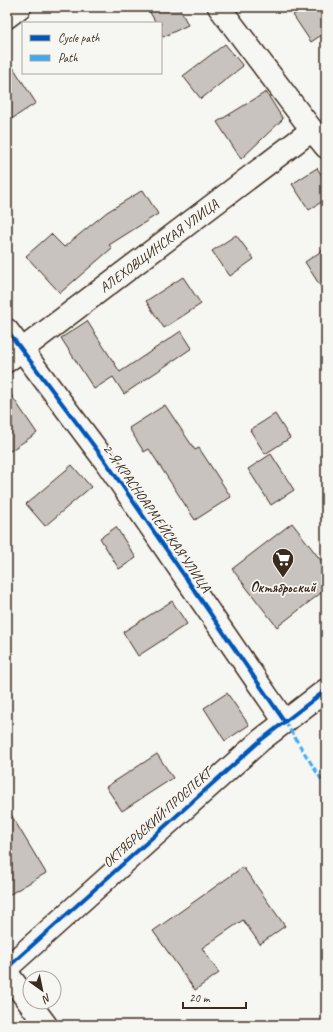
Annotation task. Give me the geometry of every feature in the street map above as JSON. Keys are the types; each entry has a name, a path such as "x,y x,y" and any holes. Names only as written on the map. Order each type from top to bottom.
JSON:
{"street":[{"path":"7,17 20,7"},
{"path":"219,7 326,147"},
{"name":"АЛЕХОВЩИНСКАЯ УЛИЦА","path":"14,356 312,130"},
{"name":"2-Я КРАСНОАРМЕЙСКАЯ УЛИЦА","path":"7,330 14,356 106,462 285,722"},
{"name":"ОКТЯБРЬСКИЙ ПРОСПЕКТ","path":"7,968 260,740 326,690"},
{"path":"7,973 46,1025"}],"building":[{"path":"147,7 179,7 188,25 163,37 162,22 155,22"},
{"path":"305,7 326,7 326,32 311,42 293,15"},
{"path":"225,44 243,66 201,99 183,76"},
{"path":"7,58 36,103 7,122"},
{"path":"266,92 283,119 241,159 217,122"},
{"path":"317,168 326,182 326,199 309,210 292,184"},
{"path":"143,190 158,214 109,245 112,248 60,293 26,256 51,234 64,247 107,212"},
{"path":"236,235 254,259 230,276 212,251"},
{"path":"326,248 326,295 305,262"},
{"path":"183,277 201,304 164,328 146,301"},
{"path":"87,321 120,372 181,331 192,348 124,394 113,377 94,389 61,338"},
{"path":"7,389 37,433 7,453"},
{"path":"165,405 195,450 199,448 231,497 195,520 149,449 144,452 129,428"},
{"path":"275,414 290,438 265,454 250,430"},
{"path":"271,454 294,490 271,505 248,469"},
{"path":"72,465 91,487 45,526 26,504"},
{"name":"Октябрьский","path":"292,523 326,567 326,589 277,627 232,569"},
{"path":"116,527 136,558 119,569 100,538"},
{"path":"172,601 187,624 138,656 123,632"},
{"path":"227,693 249,725 225,741 204,708"},
{"path":"157,754 173,778 122,811 106,787"},
{"path":"7,808 46,873 7,896"},
{"path":"243,867 285,926 260,944 243,920 202,948 219,973 195,990 153,931"}],"marked path":[{"path":"285,722 326,787"}],"cycle path":[{"path":"7,330 106,462 285,722"},
{"path":"7,968 261,740 326,690"}],"place":[{"name":"Октябрьский","path":"283,578"}]}
